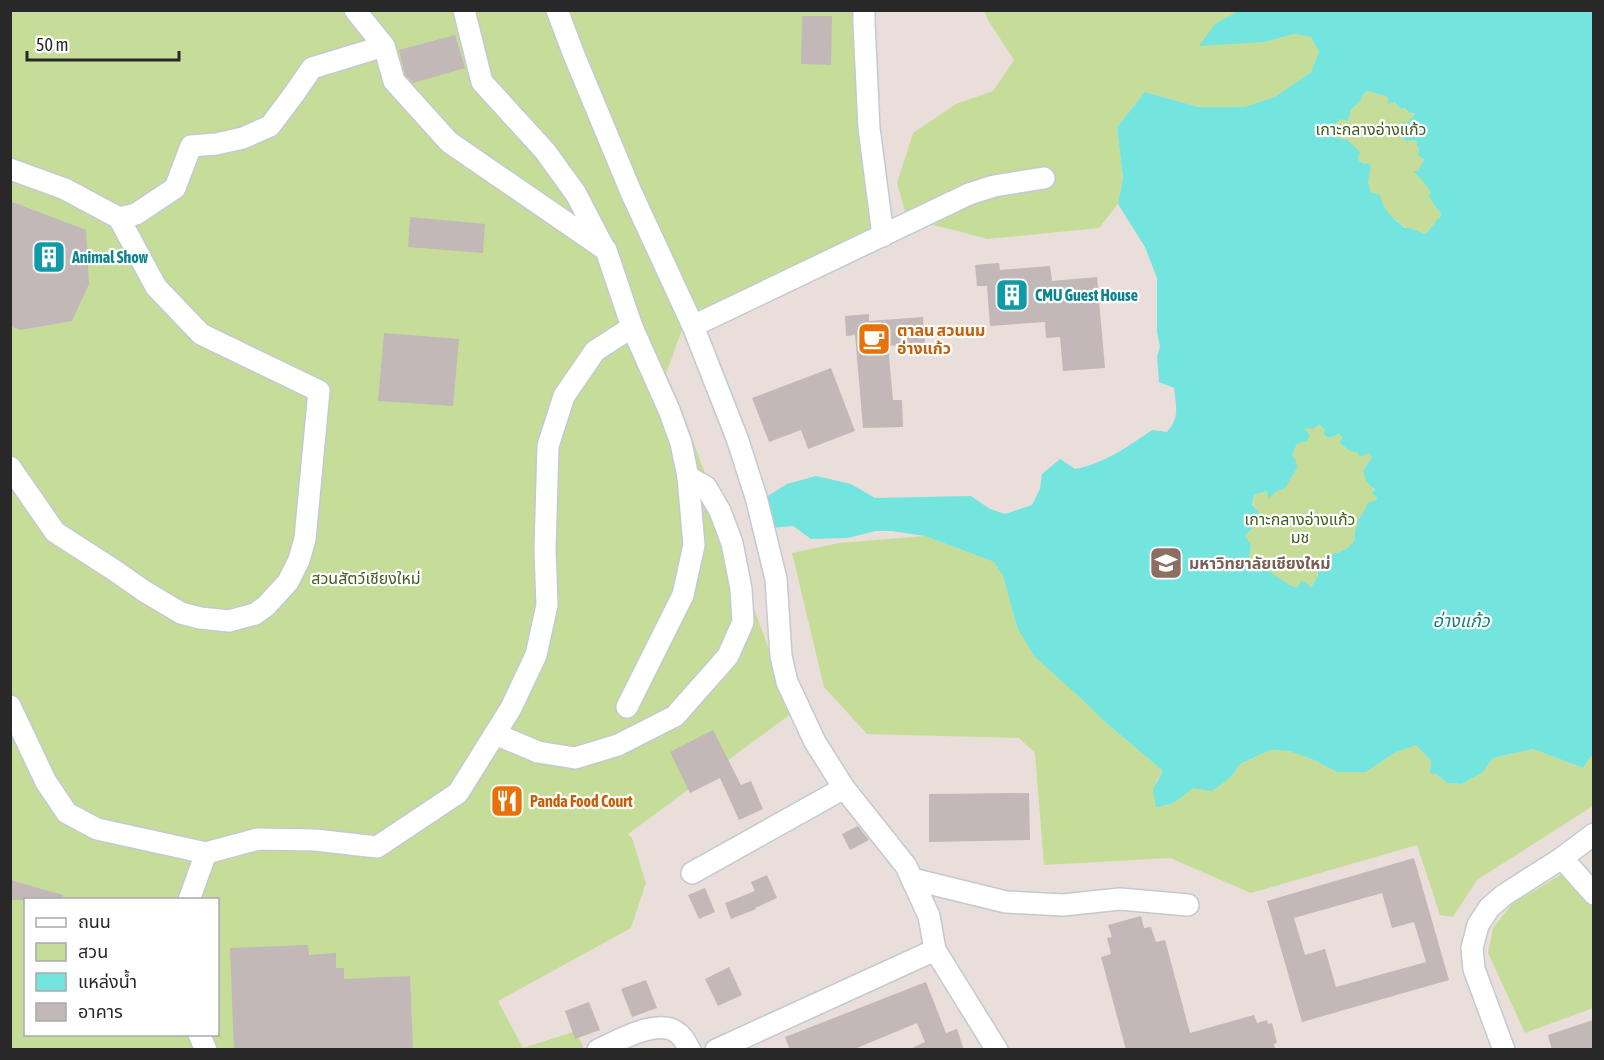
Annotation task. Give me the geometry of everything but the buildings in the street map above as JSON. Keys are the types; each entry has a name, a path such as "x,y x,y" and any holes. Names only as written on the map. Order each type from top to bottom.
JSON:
{"street":[{"path":"355,10 384,46 394,81 449,142 606,250"},
{"path":"464,10 482,82 545,152 576,194 606,250 632,327 681,443 688,477 694,545 683,595 627,706"},
{"path":"557,10 631,192 693,326 737,438 756,497 776,579 781,656 788,682 815,742 844,788 906,866 929,916 935,950 997,1050"},
{"path":"864,10 869,128 883,236"},
{"path":"119,218 136,214 175,188 191,146 216,144 243,138 270,126 312,68 384,46"},
{"path":"10,169 65,189 119,218 156,287 201,334 319,391 305,539 299,561 288,582 266,606 255,614 229,621 200,618 181,613 55,532 10,467"},
{"path":"693,326 969,194 994,186 1044,178"},
{"path":"10,706 46,782 67,813 97,829 206,853 258,839 315,840 377,847 458,793 512,708 536,655 547,605 545,549 548,446 564,396 595,351 632,327"},
{"path":"495,734 538,752 575,758 618,745 675,716 728,656 743,622 741,589 732,543 720,511 706,488 688,477"},
{"path":"692,873 844,788"},
{"path":"1504,1050 1474,969 1472,948 1478,926 1489,908 1504,895 1562,858 1593,834"},
{"path":"190,898 206,853"},
{"path":"1562,858 1593,894"},
{"path":"912,879 1006,902 1063,905 1120,899 1188,905"},
{"path":"716,1050 935,950"},
{"path":"600,1049 646,1029 667,1028 679,1033 690,1050"},
{"path":"199,1036 206,1050"}],"green space":[{"name":"สวนสัตว์เชียงใหม่","path":"10,11 856,11 857,88 876,251 688,313 666,374 683,413 792,713 628,834 632,838 646,883 631,928 498,1001 523,1048 576,1031 584,1049 11,1049"},
{"path":"984,11 1239,11 1215,24 1265,42 1294,34 1311,37 1319,52 1311,72 1275,97 1244,107 1199,107 1145,92 1117,127 1123,178 1118,204 1099,228 987,239 907,219 897,183 913,133 956,104 993,91 1014,60"},
{"name":"เกาะกลางอ่างแก้ว","path":"1367,91 1388,97 1401,109 1405,108 1416,115 1407,125 1403,123 1397,128 1407,141 1416,140 1424,161 1418,171 1414,171 1428,188 1435,206 1441,213 1440,218 1426,234 1406,228 1387,213 1375,194 1371,192 1368,182 1370,169 1359,161 1348,140 1336,138 1335,128 1338,121 1340,118 1348,121 1351,110"},
{"name":"เกาะกลางอ่างแก้ว มช","path":"1319,424 1325,430 1323,434 1329,438 1339,434 1357,451 1369,453 1373,457 1364,470 1364,474 1377,497 1365,508 1357,522 1360,525 1354,531 1355,539 1351,545 1333,554 1310,587 1305,584 1297,588 1249,558 1251,545 1245,536 1253,528 1251,520 1254,495 1267,491 1268,498 1285,488 1292,455 1297,444 1307,441 1303,428"},
{"path":"925,536 994,562 1003,576 1017,627 1105,722 1163,771 1156,782 1156,806 1166,806 1193,788 1231,777 1240,764 1270,750 1289,751 1337,772 1366,772 1394,753 1416,744 1431,761 1436,774 1447,783 1462,784 1483,772 1493,758 1533,749 1583,768 1593,756 1593,806 1477,880 1453,917 1440,915 1417,845 1251,893 1170,858 1044,865 1035,753 1019,738 867,734 824,687 792,553 839,543"},
{"path":"1562,874 1593,905 1593,1008 1525,1033 1488,953 1493,928 1512,904"}],"water":[{"name":"อ่างแก้ว","path":"1240,10 1593,11 1594,756 1591,756 1583,768 1533,749 1493,758 1483,772 1462,784 1447,783 1436,774 1430,773 1431,761 1416,745 1394,753 1366,772 1337,772 1289,751 1270,750 1240,764 1231,777 1212,791 1193,788 1172,803 1156,807 1153,789 1163,771 1105,722 1034,656 1017,627 1003,576 994,562 925,536 875,531 848,538 811,539 793,526 771,528 763,499 787,484 816,476 851,484 875,498 971,496 990,509 1005,514 1032,505 1040,489 1042,474 1060,459 1075,469 1085,467 1115,454 1152,430 1167,432 1174,422 1176,406 1174,388 1159,382 1157,278 1145,247 1118,204 1123,178 1117,127 1145,92 1199,107 1244,107 1275,97 1311,72 1319,52 1311,37 1294,34 1265,42 1199,46 1215,24","holes":["1367,91 1388,97 1388,104 1394,102 1401,109 1405,108 1415,114 1407,124 1403,122 1397,128 1407,141 1416,140 1418,155 1424,160 1418,171 1413,171 1427,187 1431,193 1428,196 1441,213 1440,218 1426,234 1405,228 1389,214 1383,206 1380,195 1371,192 1368,182 1371,166 1369,163 1364,164 1359,161 1360,152 1348,140 1337,138 1339,134 1334,131 1340,119 1348,121 1351,110","1319,424 1325,430 1323,434 1329,438 1339,434 1343,438 1339,442 1350,451 1357,452 1360,457 1369,453 1372,457 1363,471 1366,481 1375,490 1372,493 1377,498 1369,502 1356,522 1359,525 1355,529 1355,539 1351,545 1333,554 1330,561 1318,567 1318,576 1311,587 1302,580 1297,588 1249,558 1251,545 1245,536 1253,528 1251,520 1260,514 1252,505 1254,495 1267,491 1268,499 1277,491 1285,488 1297,468 1292,455 1297,444 1307,441 1310,435 1304,428 1313,429"]}],"place":[{"name":"Animal Show","path":"49,257"},
{"name":"CMU Guest House","path":"1012,295"},
{"name":"ตาลน สวนนม อ่างแก้ว","path":"874,339"},
{"name":"มหาวิทยาลัยเชียงใหม่","path":"1166,563"},
{"name":"Panda Food Court","path":"507,801"}]}
